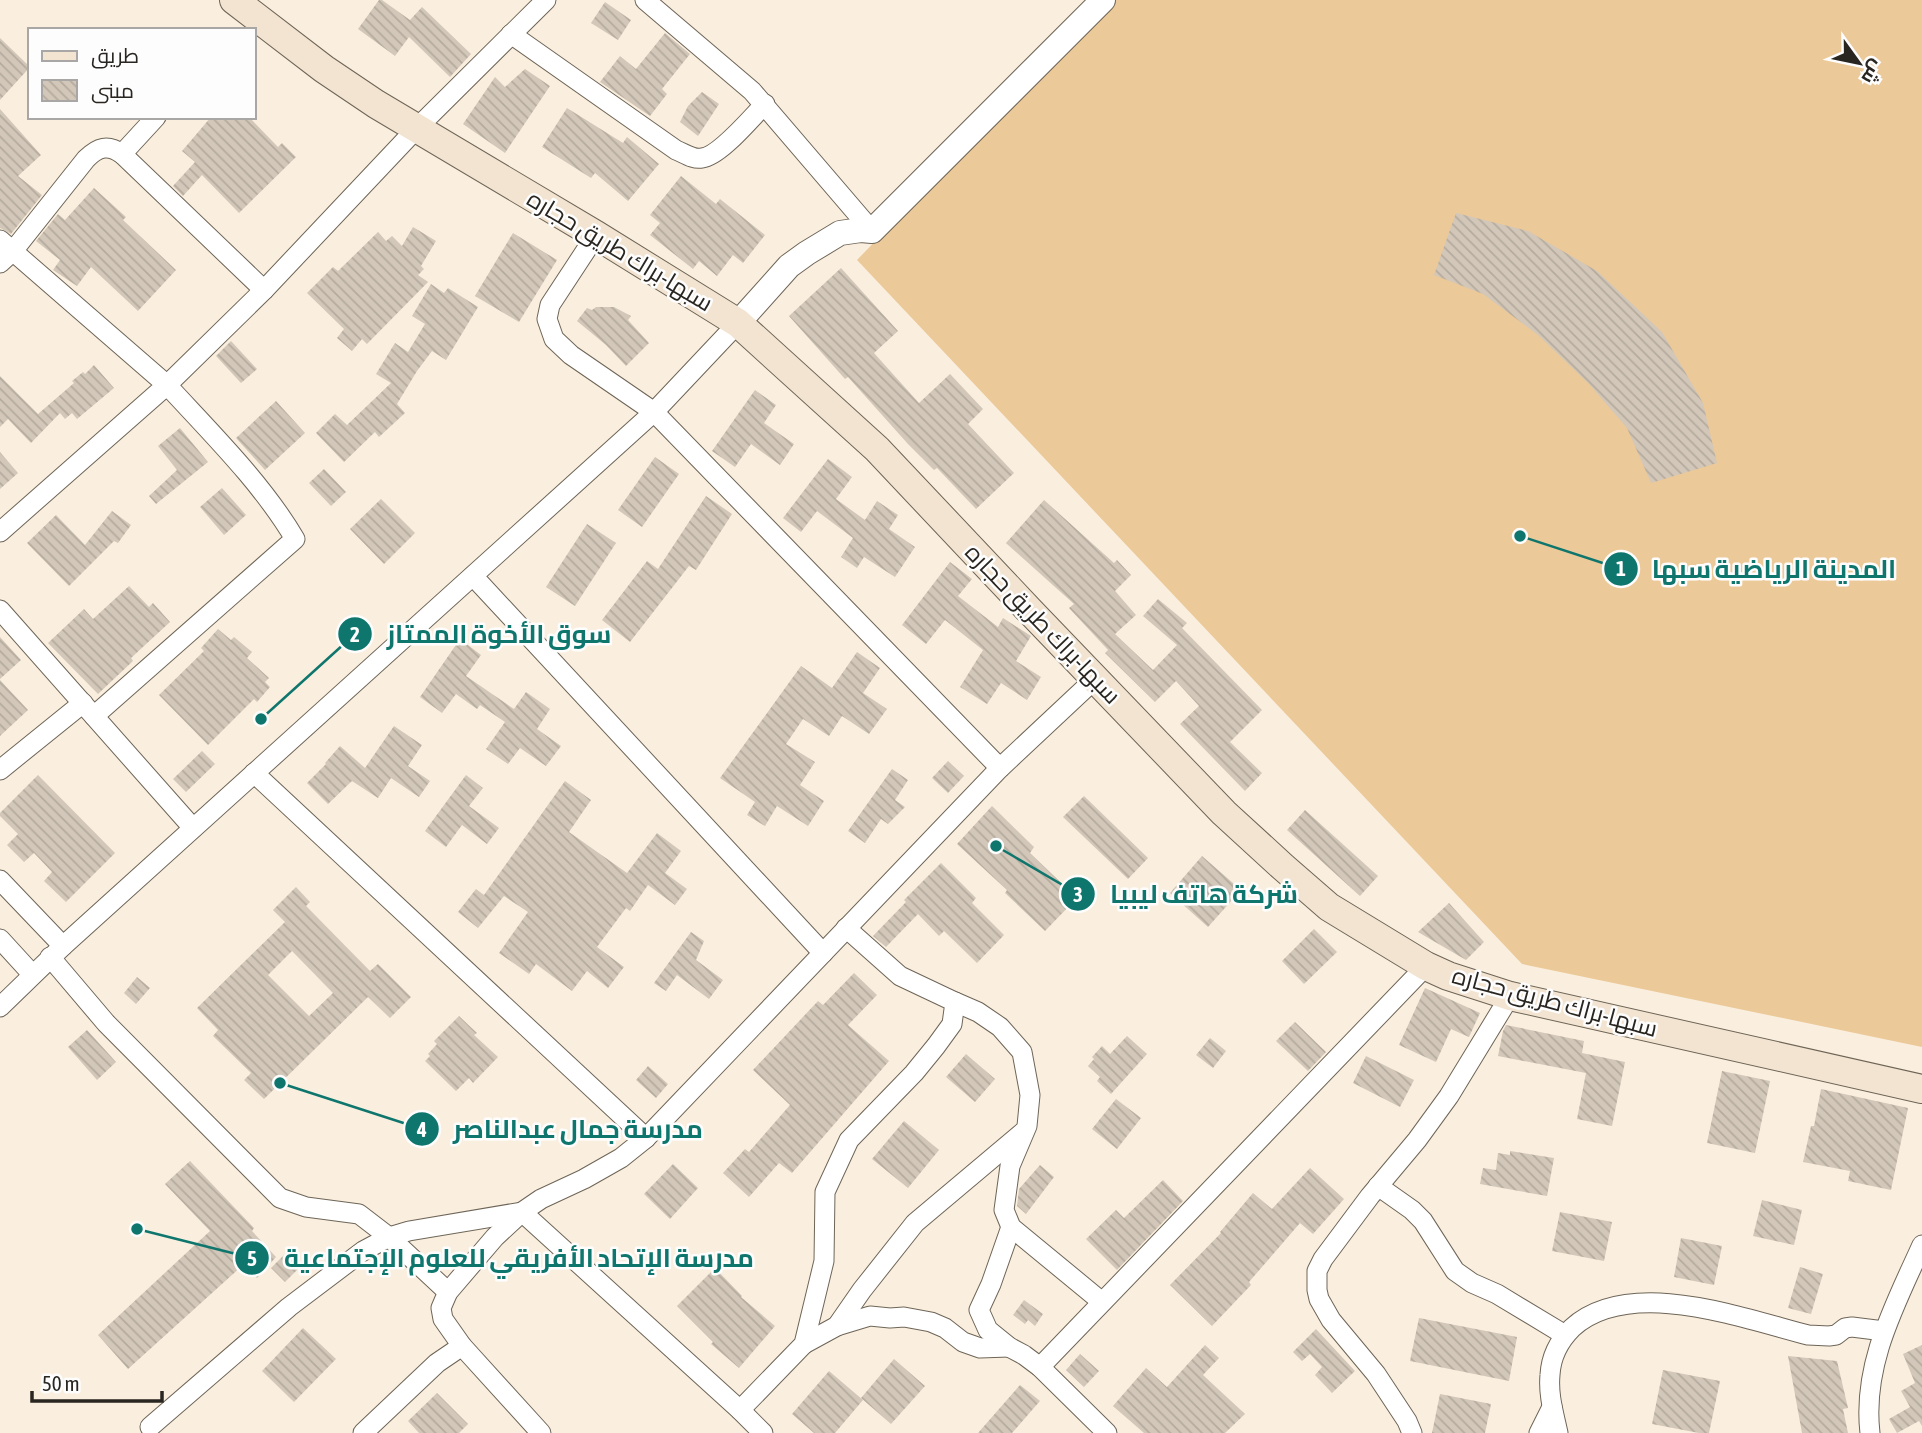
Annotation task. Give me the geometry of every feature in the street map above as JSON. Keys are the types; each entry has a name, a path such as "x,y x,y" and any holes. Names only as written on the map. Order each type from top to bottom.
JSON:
{"main road":[{"name":"سبها-براك طريق حجاره","path":"234,0 257,26 416,129 738,323 877,449 1224,813 1329,907 1426,966 1510,996 1922,1089"}],"street":[{"path":"0,533 167,385 264,290 416,129 546,0"},
{"path":"645,0 765,104 872,231"},
{"path":"872,231 1103,0"},
{"path":"511,34 676,150 693,158 704,159 721,149 765,104"},
{"path":"122,154 154,119"},
{"path":"0,770 88,710 295,539 280,514 167,385 4,252 91,154 106,147 122,154 264,290"},
{"path":"0,1007 56,951 654,412 789,266 840,233 872,231"},
{"path":"596,235 550,305 547,319 554,339 571,355 654,412 1000,768"},
{"path":"473,576 823,953"},
{"path":"0,610 193,828"},
{"path":"541,1433 463,1346 443,1319 441,1308 448,1292 495,1237 522,1212 541,1199 621,1158 646,1138 1000,768 1095,679"},
{"path":"254,773 646,1138"},
{"path":"0,880 56,951 106,1023 280,1198 306,1207 359,1214 389,1237 448,1292"},
{"path":"846,929 900,976 978,1012 1000,1027 1022,1052 1030,1096 1026,1130 1010,1166 1004,1209 1011,1227 1102,1302"},
{"path":"0,939 32,974"},
{"path":"1040,1367 1426,966"},
{"path":"1412,1433 1408,1421 1376,1374 1331,1320 1319,1299 1317,1271 1323,1259 1378,1186 1417,1140 1449,1096 1510,996"},
{"path":"804,1343 824,1261 825,1192 835,1168 849,1140 914,1073 952,1024 955,1002"},
{"path":"837,1326 915,1223 1026,1130"},
{"path":"1378,1186 1412,1210 1423,1222 1455,1271 1565,1335"},
{"path":"150,1427 289,1307 363,1251 389,1237 409,1231 522,1212"},
{"path":"522,1212 763,1433"},
{"path":"1011,1227 979,1310 988,1330 1040,1367 1107,1433"},
{"path":"1870,1433 1869,1396 1877,1352 1922,1245"},
{"path":"1558,1433 1549,1384 1556,1348 1580,1321 1615,1306 1647,1303 1698,1307 1808,1335 1836,1335 1845,1328 1852,1327 1884,1331"},
{"path":"740,1410 804,1343 837,1326 870,1316 915,1318 945,1328 963,1342 980,1348 1009,1347"},
{"path":"363,1433 437,1363 463,1346"},
{"path":"1539,1433 1552,1407"}],"shaded area":[{"path":"1108,0 1922,0 1922,1047 1522,964 857,260"}],"building":[{"path":"379,0 410,20 422,7 471,54 450,77 409,37 395,56 358,29"},
{"path":"605,2 631,20 618,40 591,23"},
{"path":"665,33 690,54 662,89 667,94 650,116 600,82 620,56 636,69"},
{"path":"0,38 28,65 28,69 0,100"},
{"path":"525,69 550,86 505,153 463,124 495,77 505,87"},
{"path":"702,92 719,104 698,136 680,122 688,106"},
{"path":"567,108 623,143 627,137 659,164 628,201 595,173 591,178 542,147"},
{"path":"0,109 41,155 18,176 42,195 11,234 0,228"},
{"path":"209,119 251,119 278,147 282,143 296,157 239,213 202,175 183,196 173,186 195,162 182,151"},
{"path":"681,176 716,204 720,199 765,235 743,263 733,255 717,276 699,261 693,269 650,235 660,223 650,215"},
{"path":"94,188 126,217 123,220 176,270 138,311 91,267 77,286 53,270 60,260 36,241 58,214 65,220"},
{"path":"1456,213 1528,231 1597,271 1662,332 1703,403 1717,463 1651,483 1627,428 1589,384 1538,335 1483,294 1434,275"},
{"path":"413,227 436,241 421,266 424,269 418,275 428,282 367,344 362,339 352,351 337,338 344,329 307,293 333,267 338,271 378,232 386,241 392,236 402,246"},
{"path":"513,233 557,260 519,322 475,296"},
{"path":"841,268 898,331 874,353 919,403 950,374 983,409 968,424 1014,473 976,509 937,468 934,470 908,444 848,377 845,379 789,316"},
{"path":"431,284 444,293 448,288 478,307 446,360 432,351 417,371 397,404 405,413 379,437 375,432 344,462 316,433 335,414 347,425 391,383 376,374 395,343 408,352 425,324 412,316"},
{"path":"596,307 614,307 631,316 628,320 649,343 626,366 577,321 587,308 592,310"},
{"path":"231,341 257,369 241,383 216,356"},
{"path":"94,365 114,388 77,419 72,413 65,419 60,413 31,443 8,419 0,427 0,376 38,414 74,383 72,381"},
{"path":"755,390 776,405 764,423 794,444 780,465 751,444 735,467 712,451"},
{"path":"276,401 305,433 265,470 236,438"},
{"path":"180,428 208,462 156,504 149,496 177,470 158,446"},
{"path":"0,452 18,473 0,489"},
{"path":"655,457 679,474 642,527 618,510"},
{"path":"828,459 852,477 836,499 865,520 877,501 898,515 889,529 915,547 895,577 864,557 857,568 841,557 853,538 817,511 801,532 783,518"},
{"path":"324,469 346,492 331,506 309,483"},
{"path":"222,488 246,515 224,535 200,507"},
{"path":"706,496 732,514 696,570 689,566 630,642 602,620 647,561 658,569"},
{"path":"381,499 415,533 384,564 350,529"},
{"path":"1044,500 1114,563 1117,560 1131,575 1115,591 1136,615 1115,634 1153,670 1177,645 1143,616 1158,599 1187,623 1182,628 1262,710 1230,742 1262,773 1245,791 1180,724 1199,706 1176,681 1155,702 1105,653 1108,650 1069,608 1074,604 1006,543"},
{"path":"112,511 131,525 118,543 114,541 69,586 27,543 56,515 85,545"},
{"path":"587,524 616,543 575,606 546,587"},
{"path":"950,562 972,579 958,596 998,627 1003,618 1031,636 1016,661 1041,677 1027,700 1001,683 987,704 960,687 983,650 945,620 926,644 902,625"},
{"path":"129,586 149,607 153,603 170,622 131,658 133,661 98,694 48,643 84,609 93,619"},
{"path":"218,629 231,640 234,637 252,652 247,658 269,678 265,682 270,687 257,702 254,699 208,745 159,695 204,651 201,648"},
{"path":"0,637 21,660 0,679"},
{"path":"460,639 481,655 466,676 514,709 526,692 550,709 537,729 561,746 546,766 520,748 508,764 486,749 505,722 480,705 477,709 456,694 442,713 420,697"},
{"path":"857,652 880,668 863,693 887,709 869,734 842,716 829,736 803,719 786,744 815,762 800,785 824,801 808,826 777,806 765,826 747,815 755,802 720,778 801,666 832,688"},
{"path":"0,680 28,710 0,736"},
{"path":"394,726 422,745 408,766 430,781 419,797 391,778 378,798 352,781 328,804 307,783 340,746 365,768"},
{"path":"202,751 215,764 186,792 173,779"},
{"path":"948,761 964,776 948,793 932,778"},
{"path":"892,769 908,780 895,800 905,807 888,824 881,819 865,843 848,831"},
{"path":"38,775 115,853 66,902 44,881 52,872 34,853 24,862 7,845 18,834 0,816"},
{"path":"466,775 483,788 469,806 499,828 487,844 462,825 446,847 425,831"},
{"path":"565,781 591,800 569,832 627,873 657,833 681,851 665,873 687,889 675,905 648,885 630,911 626,908 597,947 624,967 608,988 587,971 572,991 536,964 529,974 499,953 528,912 504,896 478,928 458,912 476,889 484,895"},
{"path":"1084,796 1148,858 1128,879 1063,817"},
{"path":"992,806 1034,847 1030,853 1077,898 1045,931 1005,893 1007,890 957,844"},
{"path":"1305,810 1378,876 1360,896 1287,830"},
{"path":"1202,856 1241,890 1208,927 1170,893"},
{"path":"941,863 976,898 972,903 1004,935 977,963 944,931 939,936 918,914 886,947 873,936"},
{"path":"296,887 310,902 306,906 370,971 378,964 411,997 390,1018 368,997 264,1099 244,1080 251,1073 213,1036 218,1030 197,1008 285,922 273,910","holes":["292,951 333,993 309,1016 268,975"]},
{"path":"1449,903 1484,942 1466,960 1418,932"},
{"path":"1314,929 1337,952 1304,984 1282,961"},
{"path":"691,932 704,941 696,960 723,980 709,999 677,975 666,991 654,983"},
{"path":"854,973 877,995 848,1025 889,1061 792,1173 779,1163 749,1197 723,1173 745,1149 749,1152 790,1105 753,1070 818,1001 823,1005"},
{"path":"137,977 150,988 136,1004 124,993"},
{"path":"1425,988 1480,1013 1469,1037 1451,1029 1436,1062 1399,1045"},
{"path":"459,1016 477,1033 474,1035 498,1057 473,1083 469,1078 456,1091 425,1061 437,1044 434,1041"},
{"path":"1295,1022 1326,1052 1308,1071 1276,1041"},
{"path":"1506,1025 1584,1041 1582,1053 1625,1062 1612,1126 1577,1119 1586,1073 1498,1056"},
{"path":"87,1030 116,1062 97,1080 68,1047"},
{"path":"1127,1036 1147,1054 1111,1094 1097,1081 1100,1077 1088,1066 1102,1046 1110,1054"},
{"path":"1210,1038 1226,1051 1213,1068 1196,1055"},
{"path":"966,1054 995,1079 975,1102 946,1077"},
{"path":"1366,1056 1414,1080 1400,1107 1353,1083"},
{"path":"648,1066 668,1084 656,1098 636,1080"},
{"path":"1722,1071 1770,1081 1755,1153 1707,1143"},
{"path":"1821,1089 1908,1108 1891,1190 1848,1181 1850,1171 1803,1162"},
{"path":"1116,1099 1141,1118 1117,1149 1092,1129"},
{"path":"904,1121 939,1150 908,1188 872,1159"},
{"path":"1510,1151 1554,1158 1547,1196 1480,1184 1483,1168 1496,1170 1498,1153 1510,1155"},
{"path":"190,1161 254,1228 252,1231 276,1257 257,1278 243,1265 128,1369 98,1335 210,1231 165,1184"},
{"path":"673,1164 698,1188 670,1219 644,1194"},
{"path":"1040,1165 1054,1177 1026,1214 1017,1206 1019,1189"},
{"path":"1310,1168 1344,1199 1313,1234 1300,1223 1249,1282 1251,1285 1212,1326 1170,1285 1221,1233 1253,1193 1272,1209"},
{"path":"1163,1180 1183,1201 1117,1270 1086,1239 1116,1210 1124,1218"},
{"path":"1762,1200 1802,1210 1794,1245 1753,1236"},
{"path":"1560,1212 1612,1222 1604,1261 1552,1251"},
{"path":"1681,1238 1722,1246 1714,1285 1674,1277"},
{"path":"288,1251 302,1265 285,1282 271,1268"},
{"path":"1800,1267 1823,1274 1811,1314 1788,1308"},
{"path":"715,1268 741,1297 775,1326 739,1368 711,1344 713,1342 677,1306"},
{"path":"1024,1300 1043,1314 1035,1326 1028,1320 1025,1324 1013,1315"},
{"path":"1419,1318 1517,1337 1509,1381 1410,1361"},
{"path":"303,1328 336,1359 294,1402 262,1371"},
{"path":"1316,1329 1355,1371 1332,1393 1315,1375 1322,1367 1310,1354 1302,1361 1293,1352"},
{"path":"1205,1345 1219,1358 1203,1375 1245,1414 1225,1433 1144,1433 1113,1406 1146,1368 1167,1387"},
{"path":"1922,1345 1922,1426 1919,1421 1897,1433 1889,1419 1910,1407 1901,1391 1915,1383 1903,1354"},
{"path":"1080,1354 1099,1371 1084,1387 1066,1370"},
{"path":"1788,1356 1837,1361 1848,1408 1843,1409 1848,1433 1802,1433"},
{"path":"894,1359 925,1386 891,1424 861,1398"},
{"path":"1663,1370 1720,1381 1709,1433 1652,1424"},
{"path":"829,1371 863,1400 835,1433 814,1433 792,1414"},
{"path":"1020,1385 1040,1401 1012,1433 978,1433"},
{"path":"437,1393 468,1424 459,1433 419,1433 408,1421"},
{"path":"1440,1394 1491,1404 1485,1433 1432,1433"}],"place":[{"name":"المدينة الرياضية سبها","path":"1520,536"},
{"name":"سوق الأخوة الممتاز","path":"261,719"},
{"name":"شركة هاتف ليبيا","path":"996,846"},
{"name":"مدرسة جمال عبدالناصر","path":"280,1083"},
{"name":"مدرسة الإتحاد الأفريقي للعلوم الإجتماعية","path":"137,1229"}]}
